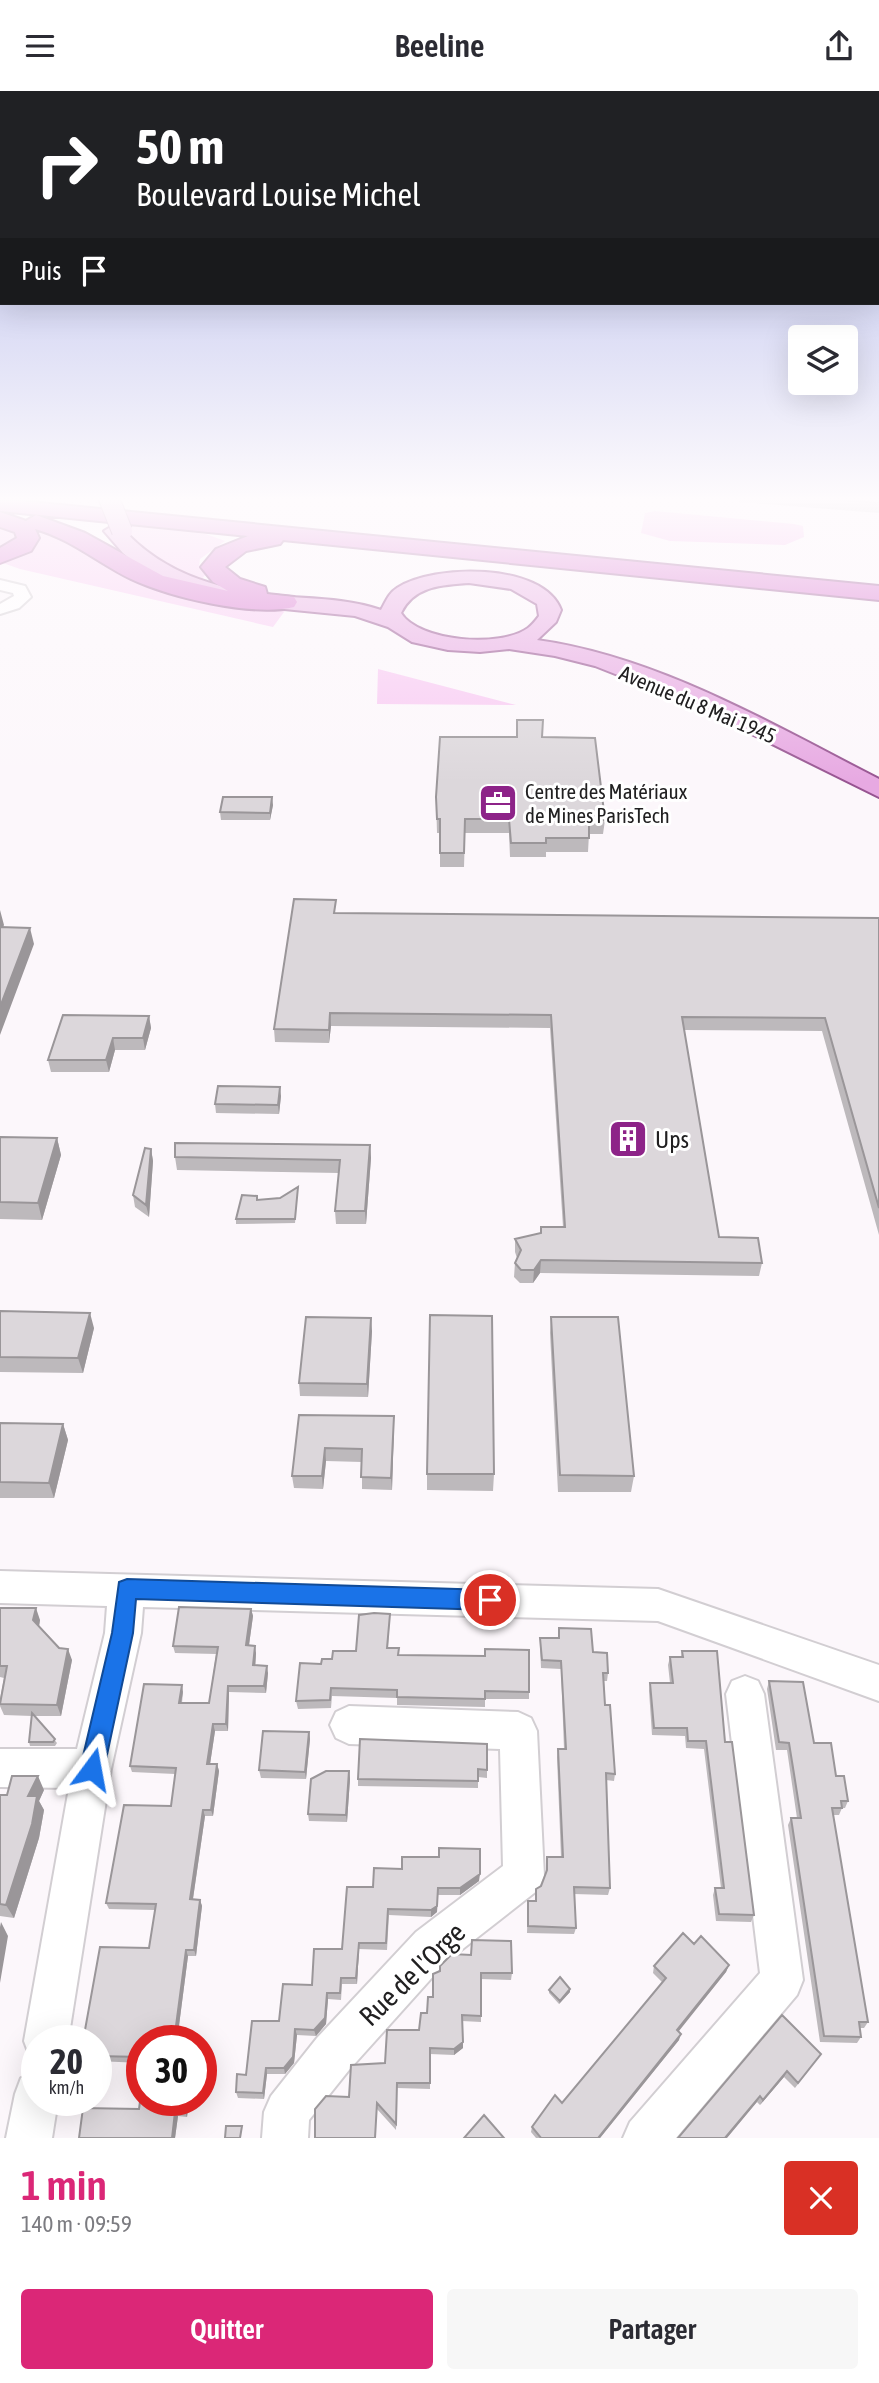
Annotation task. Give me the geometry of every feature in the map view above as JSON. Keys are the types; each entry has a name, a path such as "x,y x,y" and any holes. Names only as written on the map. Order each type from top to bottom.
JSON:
{"highway":[{"path":"196,592 222,597 286,600"},
{"path":"255,592 286,600"}],"main road":[{"name":"Avenue du 8 Mai 1945","path":"223,592 243,597 354,608 379,614 413,636 432,642 476,646 510,643 568,651 655,682 764,730 879,789"},
{"name":"Avenue du 8 Mai 1945","path":"286,600 373,600 406,592"},
{"name":"Avenue du 8 Mai 1945","path":"510,643 527,637 548,621 551,612 548,603 533,592"},
{"path":"394,622 391,612 393,603 401,595"},
{"name":"Avenue du 8 Mai 1945","path":"548,621 592,646 742,707 879,776"}],"street":[{"path":"0,609 13,605 23,597 20,592"},
{"path":"0,1587 657,1605 879,1683"},
{"path":"49,2025 92,1769 122,1633 127,1589"},
{"path":"646,2138 782,1980 746,1694"},
{"name":"Rue de l'Orge","path":"285,2138 287,2112 341,2044 431,1947 524,1876 519,1731 349,1725"},
{"path":"0,1768 92,1769"},
{"path":"29,2138 33,2116"}],"shaded area":[{"path":"118,592 236,592 287,608 273,627"},
{"path":"378,669 516,705 377,704"}],"building":[{"path":"517,720 543,720 542,737 595,738 605,820 589,820 589,838 546,838 546,843 511,843 509,819 465,819 464,853 440,853 440,819 437,819 436,797 440,737 517,737"},
{"path":"223,797 272,797 270,813 220,812"},
{"name":"Ups","path":"294,899 336,900 334,913 879,918 879,1208 825,1018 682,1017 719,1237 758,1238 762,1263 541,1260 534,1270 521,1270 515,1263 521,1250 515,1239 541,1233 541,1227 565,1227 551,1015 330,1013 329,1030 274,1029"},
{"path":"0,927 30,928 0,1007"},
{"path":"63,1015 149,1016 143,1038 113,1038 106,1060 48,1060"},
{"path":"218,1086 280,1087 278,1105 215,1104"},
{"path":"0,1137 57,1138 38,1203 0,1202"},
{"path":"175,1143 370,1145 365,1211 335,1211 340,1160 175,1157"},
{"path":"145,1148 151,1149 146,1205 133,1195"},
{"path":"298,1187 295,1219 236,1219 242,1195 257,1196 257,1200 280,1198"},
{"path":"0,1311 90,1313 78,1358 0,1357"},
{"path":"430,1315 492,1316 494,1474 427,1474"},
{"path":"306,1317 371,1318 367,1384 299,1383"},
{"path":"551,1317 618,1317 634,1476 560,1475"},
{"path":"299,1415 394,1416 391,1478 361,1477 362,1449 325,1448 322,1476 292,1476"},
{"path":"0,1423 63,1424 49,1483 0,1482"},
{"path":"179,1607 251,1609 246,1645 255,1646 253,1665 267,1666 264,1686 228,1686 226,1724 213,1724 207,1764 217,1764 211,1810 203,1810 190,1899 200,1900 194,1950 186,1950 176,2025 126,2025 126,2057 112,2056 112,2025 86,2025 100,1947 149,1948 156,1904 106,1903 124,1805 171,1806 176,1768 130,1766 144,1684 182,1685 179,1703 209,1703 218,1647 173,1646"},
{"path":"0,1608 36,1608 33,1620 59,1648 68,1649 57,1705 0,1704 7,1666 0,1666"},
{"path":"390,1614 387,1648 399,1648 398,1655 485,1656 485,1649 529,1650 529,1692 485,1691 485,1699 397,1697 397,1690 331,1688 330,1700 296,1701 300,1663 321,1664 322,1659 332,1659 333,1651 356,1651 359,1615"},
{"path":"559,1628 591,1629 593,1652 607,1653 608,1673 603,1673 605,1705 610,1705 615,1774 606,1773 610,1888 574,1887 576,1928 528,1926 528,1901 536,1901 536,1889 541,1886 547,1870 547,1857 563,1857 558,1749 566,1749 561,1661 542,1660 540,1638 559,1638"},
{"path":"682,1651 717,1651 725,1742 732,1742 754,1915 719,1914 715,1888 724,1888 706,1741 688,1741 687,1728 654,1728 650,1683 673,1683 670,1657 683,1657"},
{"path":"769,1681 803,1682 814,1743 831,1743 836,1776 844,1776 848,1801 841,1801 842,1808 832,1808 868,2022 859,2022 861,2037 824,2036 791,1818 801,1818 789,1743 779,1742"},
{"path":"32,1713 55,1739 53,1742 29,1742"},
{"path":"263,1731 309,1732 305,1772 259,1770"},
{"path":"360,1739 487,1744 487,1770 478,1769 478,1781 358,1779"},
{"path":"326,1771 349,1771 346,1815 308,1814 311,1779"},
{"path":"12,1776 38,1776 28,1796 37,1796 32,1824 6,1905 0,1904 0,1795 7,1795"},
{"path":"439,1848 480,1849 480,1874 460,1888 438,1888 437,1906 431,1910 388,1909 386,1943 359,1943 356,1978 341,1978 340,1993 327,1993 325,2018 314,2030 295,2029 293,2057 284,2068 266,2068 263,2093 236,2092 237,2074 246,2075 252,2021 279,2021 283,1984 312,1985 314,1949 342,1949 347,1887 373,1887 374,1868 402,1869 402,1857 439,1857"},
{"path":"683,1933 694,1944 701,1936 729,1965 677,2030 681,2034 598,2138 541,2138 532,2127 555,2095 562,2103 666,1978 654,1966"},
{"path":"472,1940 511,1941 512,1973 481,1973 481,2016 462,2015 463,2042 454,2049 430,2048 430,2083 397,2083 396,2124 377,2103 375,2138 315,2138 315,2109 326,2096 349,2097 351,2065 385,2063 387,2030 419,2030 421,2013 427,2013 428,1997 433,1997 433,1974 440,1971 440,1966 452,1954 471,1955"},
{"path":"560,1977 570,1989 560,2001 549,1990"},
{"path":"782,2015 821,2054 798,2083 787,2071 763,2100 760,2096 725,2138 678,2138"},
{"path":"112,2109 126,2109 126,2116 175,2116 172,2138 79,2138 82,2116 112,2116"},
{"path":"484,2115 504,2138 464,2138"},
{"path":"226,2126 242,2126 240,2138 225,2138"}],"place":[{"name":"Centre des Matériaux de Mines ParisTech","path":"498,803"},
{"name":"Ups","path":"628,1139"}],"route":[{"path":"92,1769 122,1633 127,1589 490,1600"}]}
